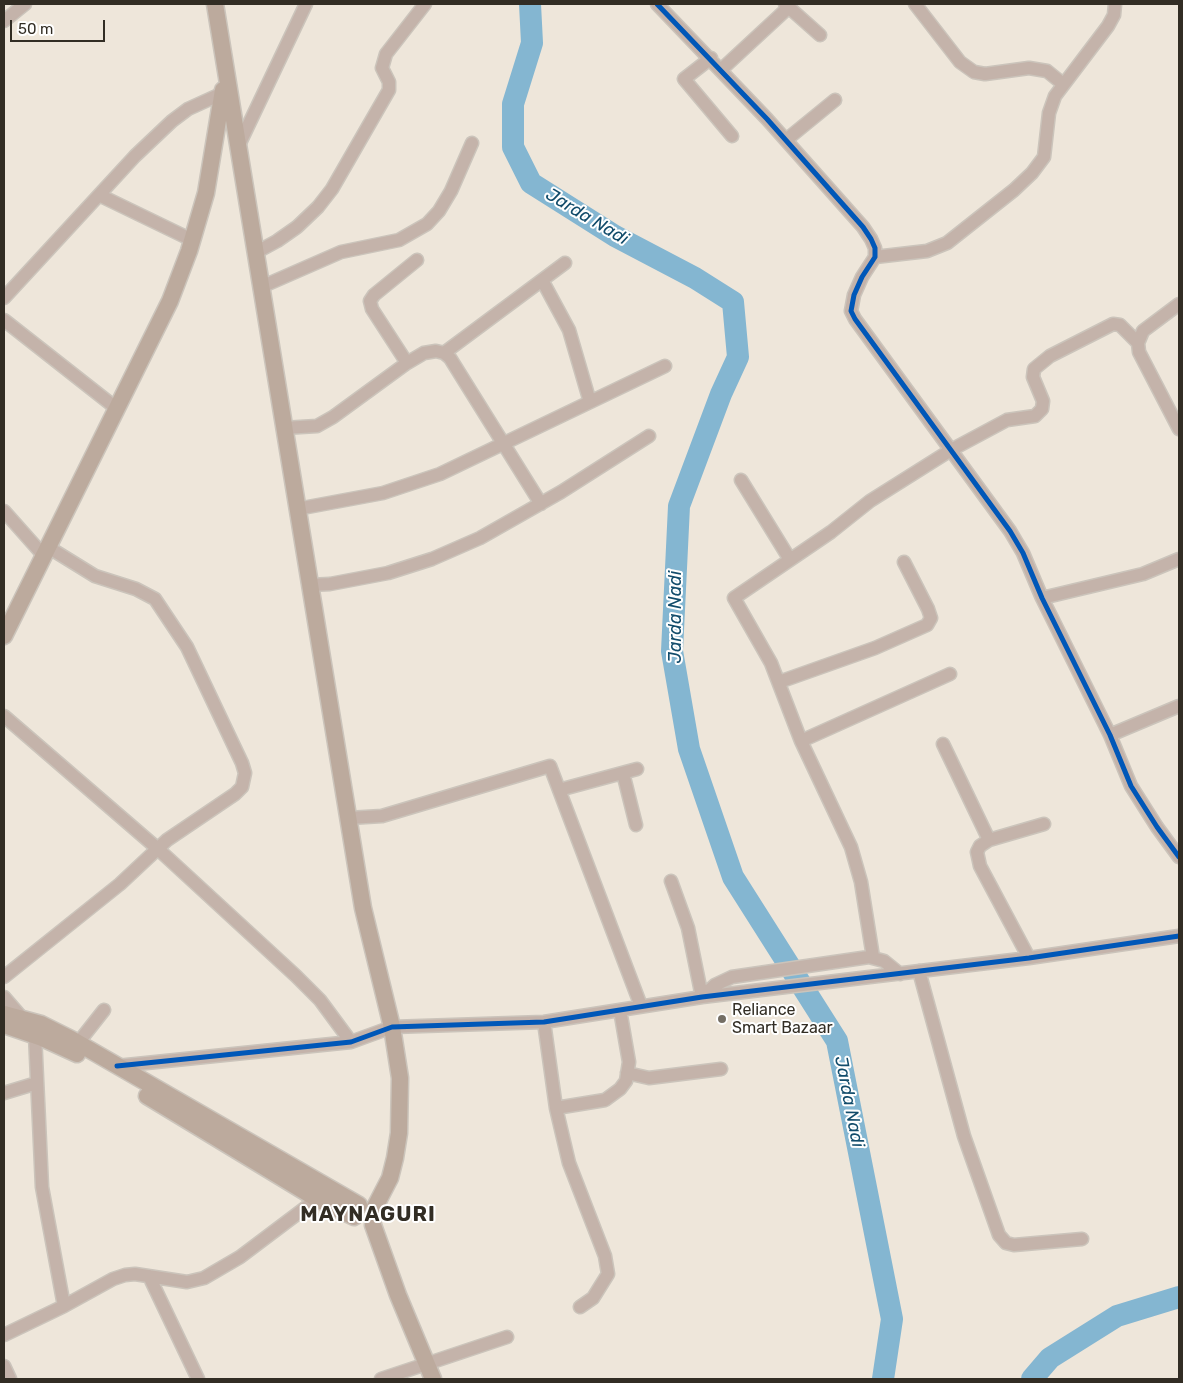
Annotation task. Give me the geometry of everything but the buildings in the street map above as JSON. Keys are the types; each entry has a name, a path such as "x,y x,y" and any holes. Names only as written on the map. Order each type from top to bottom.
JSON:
{"main road":[{"path":"215,4 363,908 392,1027 400,1078 399,1133 390,1178 363,1210"},
{"path":"4,636 170,301 192,240 206,193 226,72"},
{"path":"212,159 238,152"},
{"path":"4,1014 54,1030 78,1043 363,1210"},
{"path":"4,1026 35,1035 79,1055 317,1198 363,1210 378,1216 373,1225 398,1294 430,1372"}],"street":[{"path":"4,21 25,4"},
{"path":"238,152 306,4"},
{"path":"255,253 277,241 296,226 318,207 332,189 389,90 389,82 382,68 386,54 425,4"},
{"path":"657,4 711,58 863,227 875,248 875,257 862,277 851,304 851,311 865,336 951,450 1014,538 1110,735 1131,786 1157,827 1179,856"},
{"path":"915,4 960,62 974,72 985,74 1030,68 1047,71 1063,84"},
{"path":"875,257 936,249 947,243 1014,190 1044,157 1049,113 1055,96 1108,26 1114,15 1115,4"},
{"path":"722,70 787,6 820,35"},
{"path":"711,58 684,79 732,136"},
{"path":"4,298 99,194 172,121 188,109 223,92"},
{"path":"786,140 835,100"},
{"path":"261,287 341,252 399,240 426,224 439,211 452,191 472,143"},
{"path":"99,194 192,240"},
{"path":"406,363 372,309 370,301 374,295 417,260"},
{"path":"444,353 565,263"},
{"path":"542,280 569,330 590,402"},
{"path":"1179,304 1144,332 1139,337 1138,343 1140,352 1179,429"},
{"path":"4,320 116,408"},
{"path":"871,956 857,865 801,742 779,682 767,656 734,598 789,558 831,532 870,501 951,450 1007,420 1035,416 1042,409 1043,401 1034,377 1034,369 1050,356 1113,324 1120,325 1138,343"},
{"path":"284,428 317,426 333,417 406,363 424,353 436,351 444,353 450,358 541,504"},
{"path":"297,509 352,500 410,485 459,466 665,366"},
{"path":"310,585 330,584 370,577 432,559 480,538 541,504 649,436"},
{"path":"741,480 789,558"},
{"path":"4,511 46,552 95,576 136,589 154,600 187,647 245,773 242,787 167,840 120,884 4,977"},
{"path":"1042,598 1143,574 1179,559"},
{"path":"779,682 875,648 927,625 931,618 904,562"},
{"path":"801,742 950,674"},
{"path":"1110,735 1179,706"},
{"path":"4,716 158,849 320,1000 351,1042"},
{"path":"942,744 989,840"},
{"path":"349,818 382,816 550,766 641,1006"},
{"path":"559,790 637,769"},
{"path":"623,773 636,826"},
{"path":"1029,958 980,866 977,852 980,846 989,840 1044,824"},
{"path":"671,880 688,928 702,997"},
{"path":"117,1066 351,1042 392,1027 544,1022 702,997 1029,958 1179,936"},
{"path":"702,997 721,982 742,975 871,956 890,964 897,974"},
{"path":"919,971 964,1136 999,1235 1006,1243 1014,1245 1082,1239"},
{"path":"4,997 24,1019"},
{"path":"78,1043 104,1010"},
{"path":"556,1108 605,1100 620,1089 626,1081 629,1062 620,1010"},
{"path":"544,1022 556,1108 569,1163 604,1256 608,1274 593,1298 580,1307"},
{"path":"35,1035 42,1187 64,1306"},
{"path":"627,1073 649,1078 721,1069"},
{"path":"4,1093 37,1083"},
{"path":"4,1335 64,1306 113,1279 135,1274 187,1282 204,1278 240,1257 317,1198"},
{"path":"149,1276 198,1379"},
{"path":"381,1379 430,1372 507,1337"},
{"path":"4,1366 10,1379"}],"waterway":[{"name":"Jarda Nadi","path":"530,4 532,43 513,104 513,147 531,183 615,236 695,278 733,302 738,357 721,394 679,506 672,651 689,749 733,877 837,1041 892,1319 883,1379"},
{"path":"1032,1379 1050,1358 1117,1316 1179,1297"}],"cycle path":[{"path":"657,4 767,119 863,227 871,239 875,248 875,257 862,277 854,295 851,311 1010,531 1023,553 1042,598 1110,735 1131,786 1179,857"},
{"path":"117,1066 351,1042 392,1027 544,1022 702,997 1029,958 1179,936"}],"place":[{"name":"Reliance Smart Bazaar","path":"722,1019"}],"district":[{"name":"MAYNAGURI","path":"368,1215"}]}
